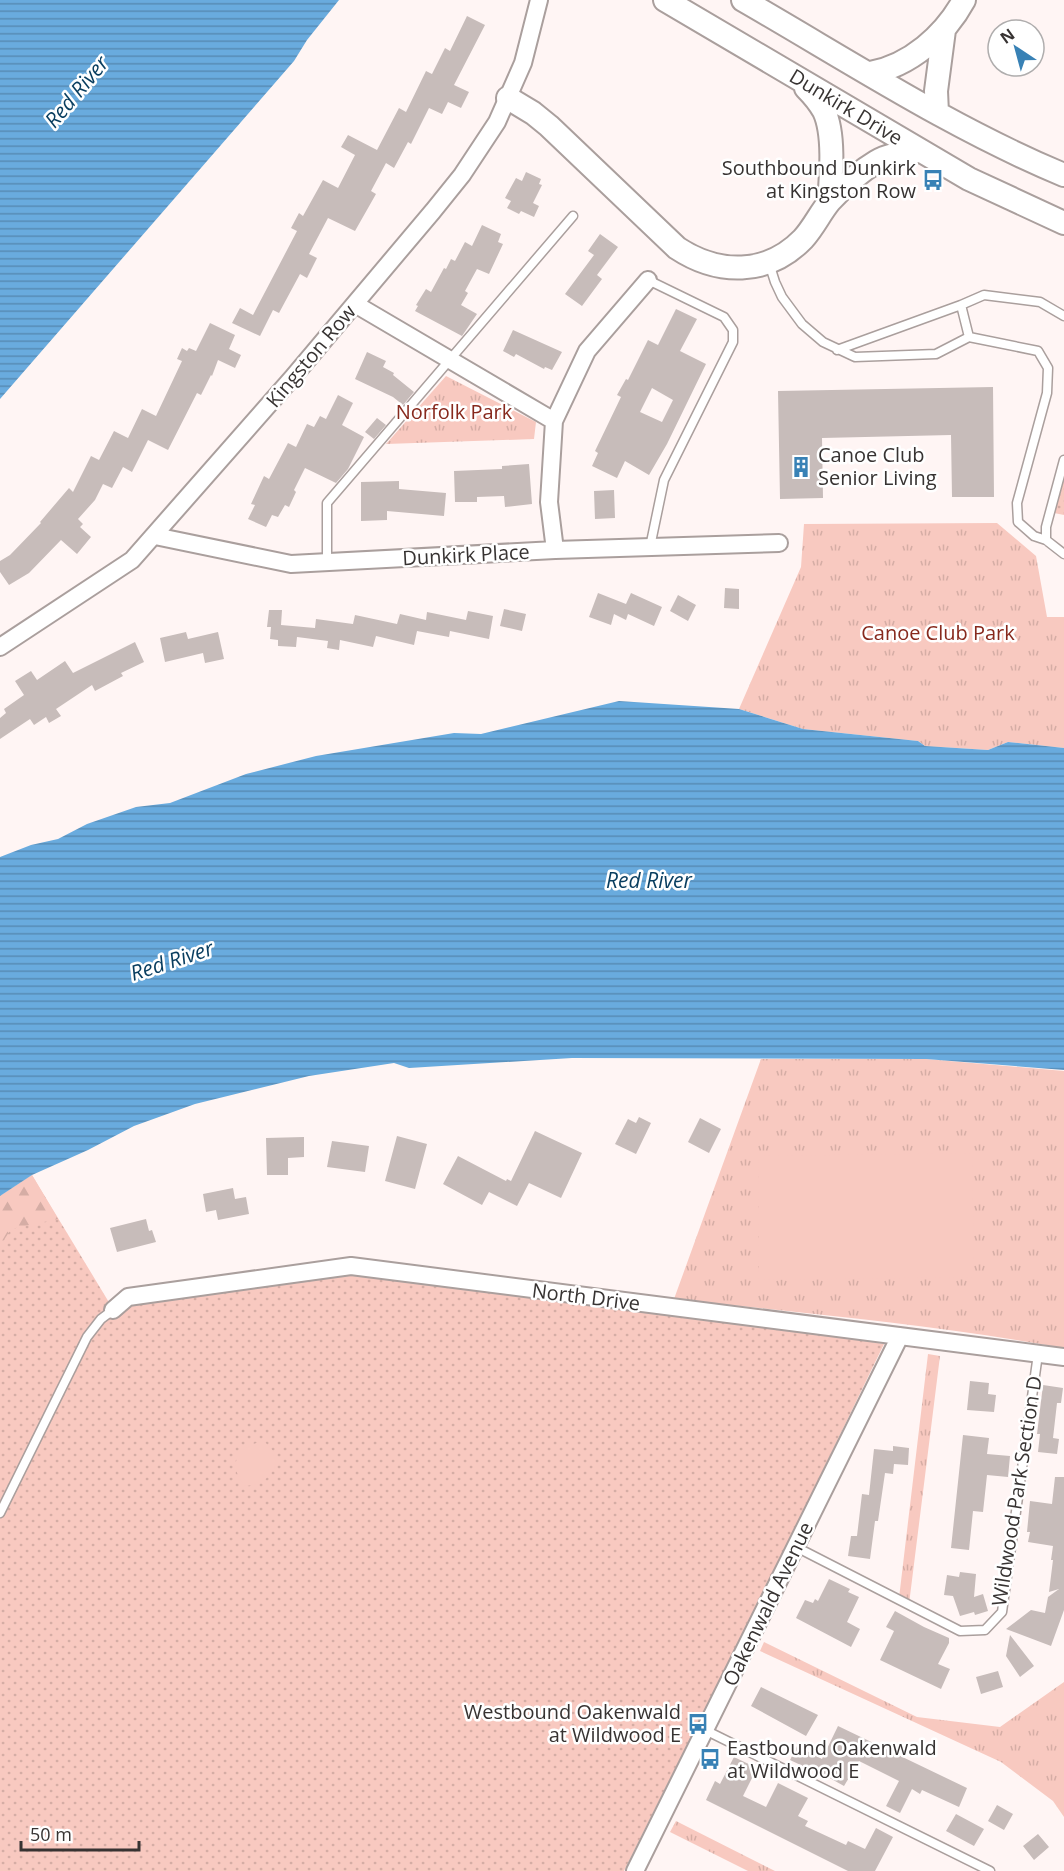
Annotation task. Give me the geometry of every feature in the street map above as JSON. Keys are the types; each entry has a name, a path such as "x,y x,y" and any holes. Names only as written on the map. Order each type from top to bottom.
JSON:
{"main road":[{"name":"Dunkirk Drive","path":"665,0 969,179 1064,223"},
{"name":"Dunkirk Drive","path":"743,0 937,113 990,141 1064,175"},
{"path":"870,73 898,65 944,30 964,0"},
{"path":"937,113 937,83 944,30"},
{"path":"797,78 819,104 828,123 829,202"},
{"path":"508,99 533,113 549,126 658,231 686,254 710,265 725,268 742,268 769,262 787,252 802,240 829,202 853,179 878,161 903,153 920,151"}],"street":[{"name":"Kingston Row","path":"0,647 132,560 294,378 462,175 492,129 523,63 539,0"},
{"path":"555,550 549,502 554,421 587,351 648,280"},
{"path":"355,304 554,421"},
{"name":"Dunkirk Place","path":"155,536 291,564 555,550 779,543"},
{"name":"North Drive","path":"113,1310 128,1298 351,1266 1064,1357"},
{"name":"Oakenwald Avenue","path":"635,1871 900,1336"}],"lane":[{"path":"327,562 327,503 573,216"},
{"path":"769,262 775,282 790,310 813,334 837,350 855,357 936,354 969,337 1038,351 1048,369 1047,393 1017,503 1018,522 1034,536 1046,540 1064,554"},
{"path":"648,280 724,317 733,330 733,342 664,480 650,547"},
{"path":"837,350 984,295 1040,302 1064,316"},
{"path":"961,305 969,337"},
{"path":"1046,540 1046,527 1064,460"},
{"path":"0,1513 87,1337 113,1310"},
{"name":"Wildwood Park Section D","path":"796,1547 960,1631 985,1630 1002,1612 1038,1354"},
{"path":"705,1730 990,1871"}],"green space":[{"name":"Norfolk Park","path":"446,376 536,422 534,439 386,444"},
{"path":"1064,479 1064,515 1054,513"},
{"name":"Canoe Club Park","path":"997,523 1036,556 1047,617 1064,617 1064,748 1008,742 988,750 925,746 918,741 803,729 739,709 801,567 804,524"},
{"path":"761,1059 926,1059 1064,1071 1064,1348 918,1326 674,1299"},
{"path":"972,1153 974,1277 759,1280 758,1156"},
{"path":"32,1175 113,1309 128,1297 351,1266 671,1308 884,1344 624,1871 0,1871 0,1196"},
{"path":"32,1175 58,1219 11,1229 0,1246 0,1196"},
{"path":"928,1354 940,1356 909,1604 899,1598"},
{"path":"265,1442 273,1451 276,1465 264,1481 245,1486 236,1470 238,1456 248,1446"},
{"path":"764,1642 917,1717 1000,1727 1064,1682 1064,1817 1053,1801 1001,1762 760,1651"},
{"path":"676,1821 775,1871 748,1871 670,1832"}],"water":[{"name":"Red River","path":"0,0 339,0 307,40 294,61 0,399"},
{"name":"Red River","path":"619,701 739,709 803,729 918,741 925,746 988,750 1008,742 1064,748 1064,1070 926,1059 572,1058 409,1068 394,1063 309,1076 195,1104 134,1126 32,1175 0,1196 0,857 31,845 58,839 87,824 136,807 170,803 246,774 316,756 454,733 481,734"}],"building":[{"path":"467,16 485,25 454,85 469,92 461,108 448,102 442,114 429,108 411,144 408,142 394,168 386,163 371,191 376,194 355,231 328,218 309,254 317,258 307,278 300,274 279,313 273,310 260,336 232,323 240,308 253,315 297,231 291,228 299,213 303,216 323,180 338,188 355,155 341,147 348,135 377,150 399,108 406,112 426,71 432,74 445,48 450,51"},
{"path":"526,172 541,179 539,184 542,185 533,203 539,206 534,217 521,211 519,214 507,208 511,201 505,198 516,178 522,181"},
{"path":"482,225 501,234 498,242 503,244 489,274 477,269 465,291 468,293 461,305 477,314 462,336 415,311 418,306 416,305 426,289 431,292 444,268 446,269 451,259 455,261 465,242 472,246"},
{"path":"600,234 618,247 597,275 602,279 582,306 565,294 594,255 588,251"},
{"path":"676,309 697,319 680,351 706,364 667,444 649,475 625,461 617,478 592,466 598,453 595,451 621,397 617,395 626,379 628,380 648,340 658,345","holes":["652,388 673,400 662,422 640,412"]},
{"path":"210,323 235,335 229,349 241,355 235,368 218,360 212,376 201,395 197,393 168,450 148,440 132,472 123,467 112,488 103,484 95,500 78,519 83,524 80,527 91,537 77,554 61,540 29,573 9,585 0,572 0,561 10,555 41,523 69,488 73,492 91,456 99,460 114,431 128,438 142,409 156,416 182,361 177,359 182,348 187,351 189,348 196,351"},
{"path":"513,330 562,352 552,370 545,367 544,369 516,354 514,357 503,351"},
{"path":"367,352 386,361 383,367 394,373 393,375 414,392 403,405 393,397 355,379"},
{"name":"Canoe Club Senior Living","path":"993,387 994,497 952,497 951,435 822,438 823,498 780,499 778,391"},
{"path":"338,395 353,403 342,425 364,437 348,469 336,483 305,468 294,490 296,492 289,507 285,505 278,517 272,515 266,527 248,519 255,505 251,504 264,476 269,479 288,443 296,447 307,424 314,427 320,416 326,419"},
{"path":"377,418 386,425 374,439 365,432"},
{"path":"529,464 532,504 505,507 504,496 477,497 477,502 455,502 454,471 502,469 502,466"},
{"path":"399,481 399,489 446,493 444,516 387,511 387,520 361,521 361,482"},
{"path":"614,490 615,518 595,519 594,491"},
{"path":"725,588 739,589 739,609 724,608"},
{"path":"598,593 626,604 631,593 662,607 654,626 628,614 626,620 614,614 611,625 589,617"},
{"path":"678,595 696,605 688,621 670,611"},
{"path":"504,609 526,614 522,631 500,626"},
{"path":"269,610 282,610 281,625 315,628 316,619 353,624 355,615 397,624 400,614 426,620 427,612 466,620 468,611 493,616 489,639 450,631 449,637 417,631 414,645 376,636 373,647 340,640 339,650 327,648 328,641 297,637 296,647 278,646 278,640 270,639 271,627 267,627"},
{"path":"186,632 188,639 218,632 224,659 205,663 203,653 165,662 160,638"},
{"path":"135,642 144,662 121,673 123,676 95,691 92,685 56,709 61,716 49,723 46,717 34,725 30,719 0,739 0,718 6,713 4,709 24,695 15,681 31,671 37,680 65,661 73,673"},
{"path":"639,1117 651,1123 636,1154 615,1144 628,1119 636,1123"},
{"path":"700,1118 721,1129 709,1153 688,1142"},
{"path":"535,1131 582,1153 561,1198 529,1183 517,1206 489,1192 482,1205 443,1184 458,1156 506,1181 507,1179 511,1181"},
{"path":"397,1136 427,1144 415,1189 385,1181"},
{"path":"304,1137 304,1157 288,1158 288,1175 267,1175 266,1138"},
{"path":"332,1141 369,1146 365,1172 327,1167"},
{"path":"233,1188 235,1199 246,1197 249,1214 218,1220 216,1210 206,1212 203,1194"},
{"path":"146,1219 149,1231 152,1230 156,1242 117,1252 110,1228"},
{"path":"970,1381 989,1383 988,1394 996,1395 994,1412 967,1410"},
{"path":"1043,1385 1063,1388 1061,1403 1057,1403 1053,1438 1059,1439 1057,1454 1038,1452 1040,1434 1037,1434"},
{"path":"963,1435 989,1438 987,1454 1010,1456 1008,1477 987,1475 983,1512 973,1511 969,1550 951,1548"},
{"path":"893,1446 909,1448 908,1465 894,1464 893,1474 885,1473 870,1559 848,1556 851,1536 857,1536 862,1494 869,1495 874,1449 893,1451"},
{"path":"1055,1477 1064,1477 1064,1610 1051,1646 1006,1629 1031,1610 1045,1613 1048,1597 1059,1589 1049,1592 1053,1546 1028,1542 1030,1532 1027,1532 1030,1501 1052,1504"},
{"path":"960,1572 976,1574 974,1597 983,1594 988,1611 960,1616 953,1596 944,1595 947,1575 959,1577"},
{"path":"829,1579 850,1589 848,1592 859,1597 847,1622 860,1629 851,1647 796,1618 805,1600 813,1603 815,1599 818,1601"},
{"path":"895,1611 949,1638 949,1643 938,1664 950,1669 941,1689 880,1660 894,1631 886,1627"},
{"path":"1010,1635 1034,1666 1020,1677 1006,1656"},
{"path":"998,1671 1003,1687 981,1694 976,1677"},
{"path":"761,1687 818,1715 806,1736 751,1706"},
{"path":"838,1726 967,1788 959,1807 922,1790 920,1794 912,1789 900,1813 886,1806 899,1781 859,1761 844,1786 808,1766 807,1768 790,1760 797,1746 822,1759"},
{"path":"734,1757 757,1768 743,1796 766,1807 778,1783 808,1798 798,1816 808,1821 805,1826 846,1845 848,1841 865,1849 876,1828 893,1837 875,1871 848,1871 706,1800 715,1781 720,1784"},
{"path":"997,1805 1013,1814 1004,1830 988,1821"},
{"path":"956,1814 984,1829 974,1846 946,1831"},
{"path":"1038,1834 1049,1847 1034,1860 1023,1846"}],"place":[{"name":"Southbound Dunkirk at Kingston Row","path":"933,180"},
{"name":"Canoe Club Senior Living","path":"801,467"},
{"name":"Westbound Oakenwald at Wildwood E","path":"698,1724"},
{"name":"Eastbound Oakenwald at Wildwood E","path":"710,1759"}]}
